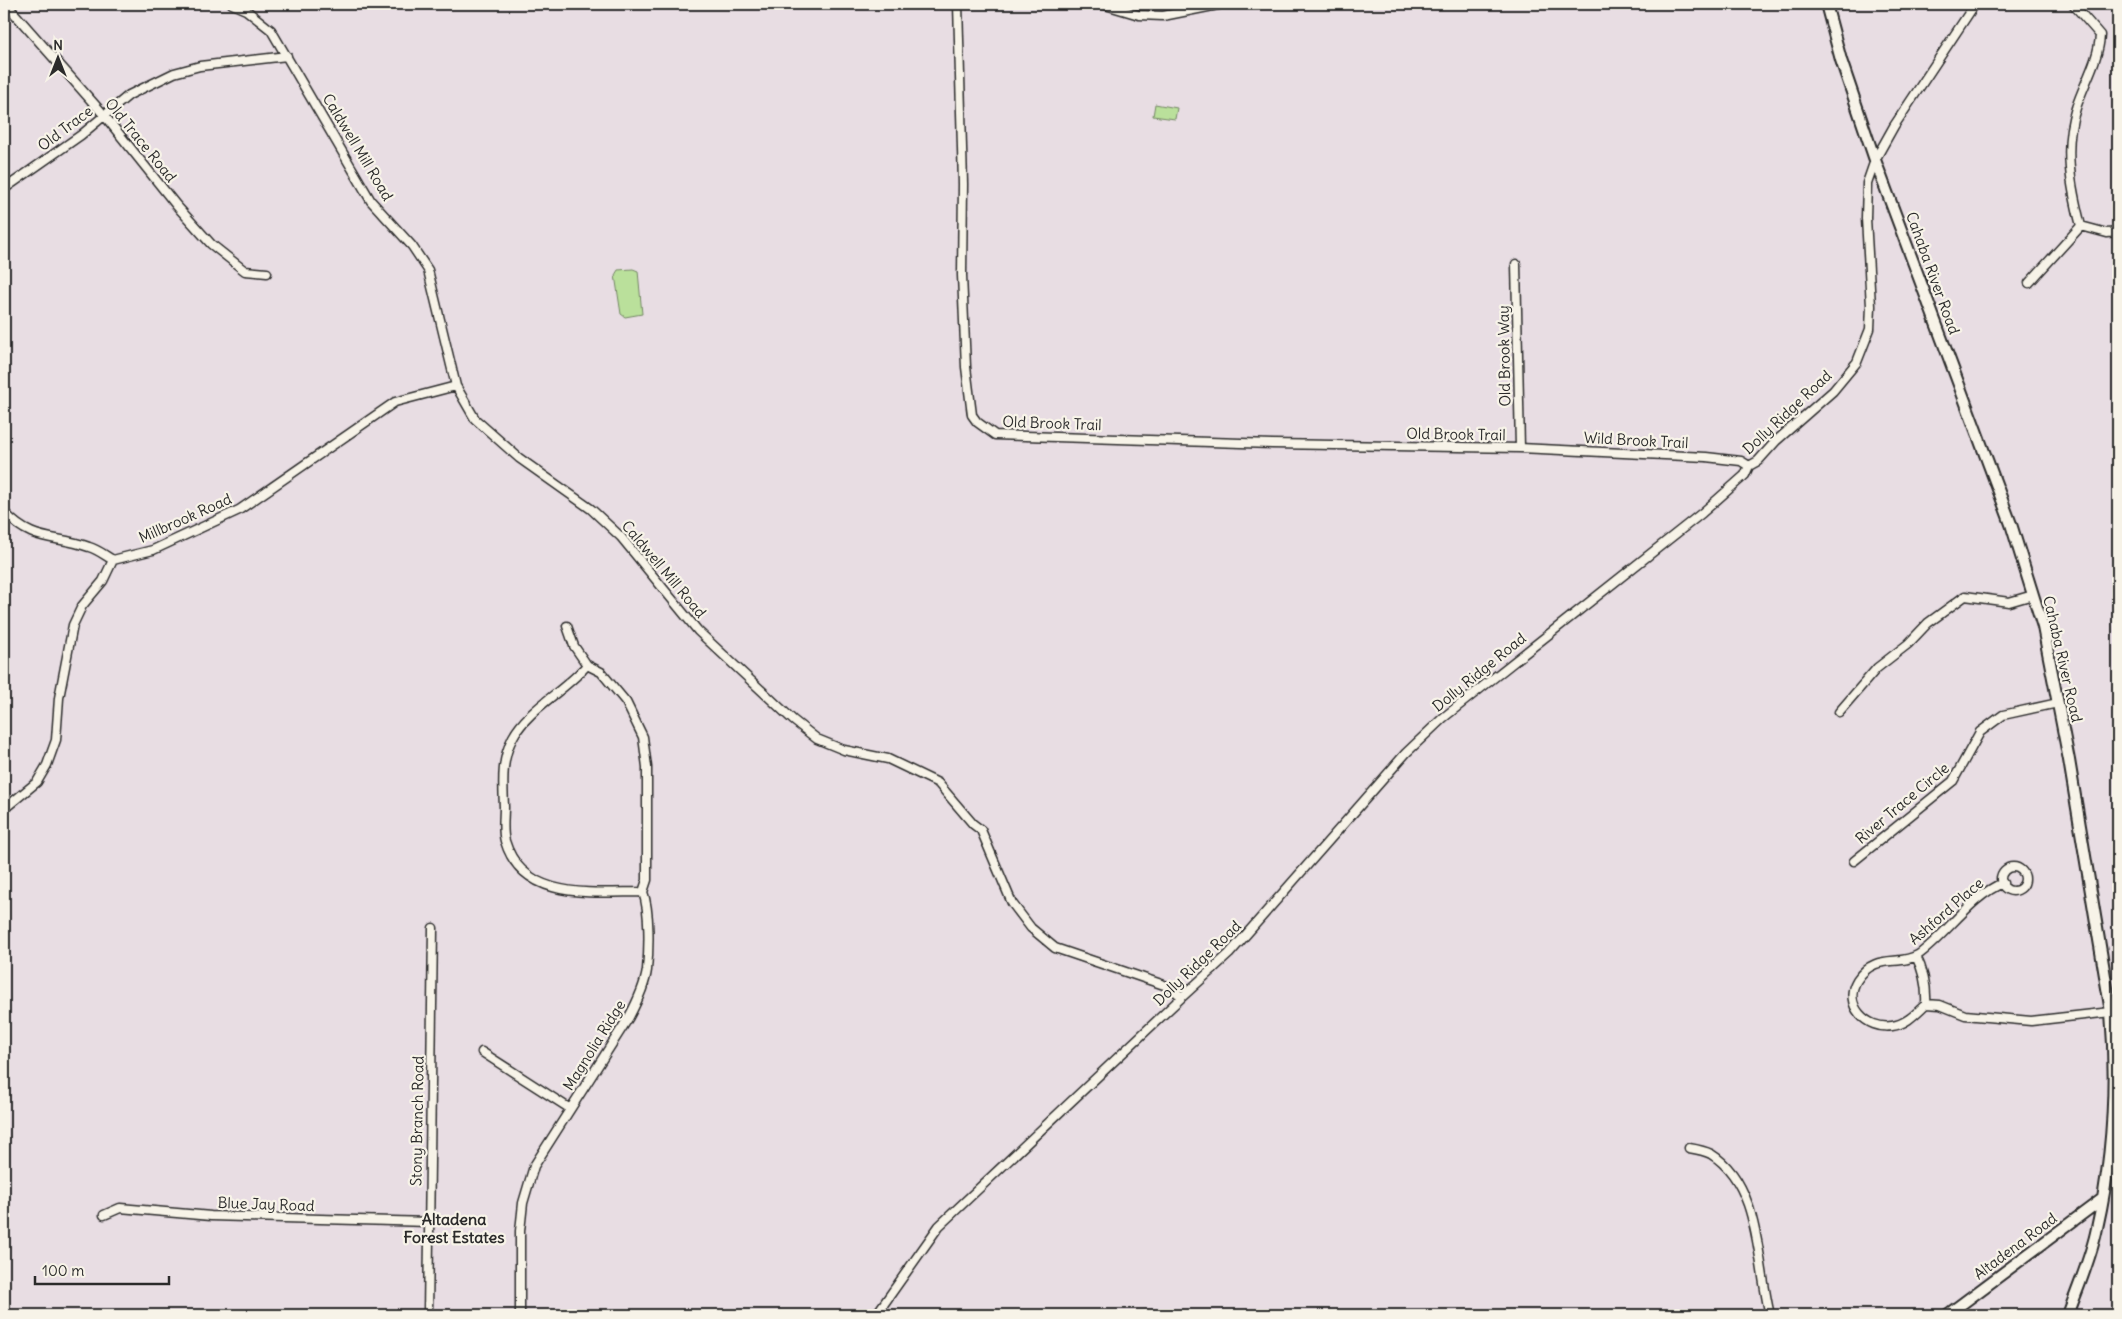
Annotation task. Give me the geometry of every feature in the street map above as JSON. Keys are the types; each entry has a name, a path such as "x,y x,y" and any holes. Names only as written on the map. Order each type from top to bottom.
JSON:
{"main road":[{"name":"Cahaba River Road","path":"1826,4 1842,60 1875,160 2011,524 2043,627 2058,703 2111,1012 2114,1045 2113,1127 2106,1185 2101,1200 2097,1229 2068,1315"},
{"name":"Altadena Road","path":"1947,1315 2101,1200"}],"street":[{"name":"Old Trace Road","path":"6,4 104,116 176,205 211,244 244,271 267,273"},
{"name":"Caldwell Mill Road","path":"232,4 246,10 271,30 371,202 412,246 428,270 456,386 475,419 519,458 590,509 621,537 698,631 793,720 817,739 844,750 888,759 938,783 973,824 981,830 1012,903 1031,928 1063,952 1170,987 1182,997"},
{"name":"Old Brook Trail","path":"958,4 963,184 963,294 969,401 972,415 977,422 995,435 1272,444 1520,448"},
{"path":"1102,4 1139,15 1163,16 1223,4"},
{"name":"Dolly Ridge Road","path":"876,1315 939,1226 1229,954 1406,753 1429,731 1702,513 1745,475 1749,466 1758,461 1776,441 1833,391 1857,362 1868,338 1871,306 1866,195 1875,160 1894,126 1975,4"},
{"path":"2073,4 2100,36 2100,47 2075,110 2068,140 2069,167 2080,226"},
{"name":"Old Trace","path":"4,189 81,135 129,95 174,73 200,66 287,56"},
{"path":"2080,226 2107,232 2118,232"},
{"path":"2029,283 2080,226"},
{"name":"Old Brook Way","path":"1516,264 1520,448"},
{"name":"Millbrook Road","path":"113,560 153,550 239,510 395,402 456,386"},
{"name":"Wild Brook Trail","path":"1520,448 1706,457 1741,461 1749,466"},
{"path":"4,512 14,522 41,537 90,547 113,560 103,581 82,606 73,625 59,698 56,740 48,765 37,782 4,809"},
{"path":"1839,712 1877,668 1908,644 1928,623 1965,596 2009,602 2033,595"},
{"name":"Magnolia Ridge","path":"520,1315 520,1231 523,1203 534,1166 569,1108 629,1017 640,995 647,970 647,904 642,892 647,880 647,767 643,737 626,702 601,672 587,666 574,646 567,626"},
{"path":"587,666 574,681 530,716 514,736 502,768 505,840 514,861 529,877 548,887 576,892 642,892"},
{"name":"River Trace Circle","path":"1854,861 1954,781 1980,732 2003,715 2058,703"},
{"name":"Ashford Place","path":"1926,1004 1907,1021 1893,1026 1879,1026 1866,1022 1859,1015 1855,1006 1855,986 1858,979 1877,962 1916,956 1971,906 2002,883"},
{"name":"Stony Branch Road","path":"428,1315 433,928"},
{"path":"1916,956 1922,968 1926,988 1926,1004 1940,1005 1965,1015 2031,1021 2111,1012"},
{"path":"482,1052 569,1108"},
{"path":"1689,1148 1710,1153 1729,1169 1742,1188 1751,1209 1770,1315"},
{"name":"Blue Jay Road","path":"104,1215 120,1208 211,1216 429,1222"}],"green space":[{"path":"1155,104 1177,108 1175,119 1153,116"},
{"path":"633,269 638,271 642,314 625,317 621,314 615,275 618,270"}],"district":[{"name":"Altadena Forest Estates","path":"454,1228"}]}
